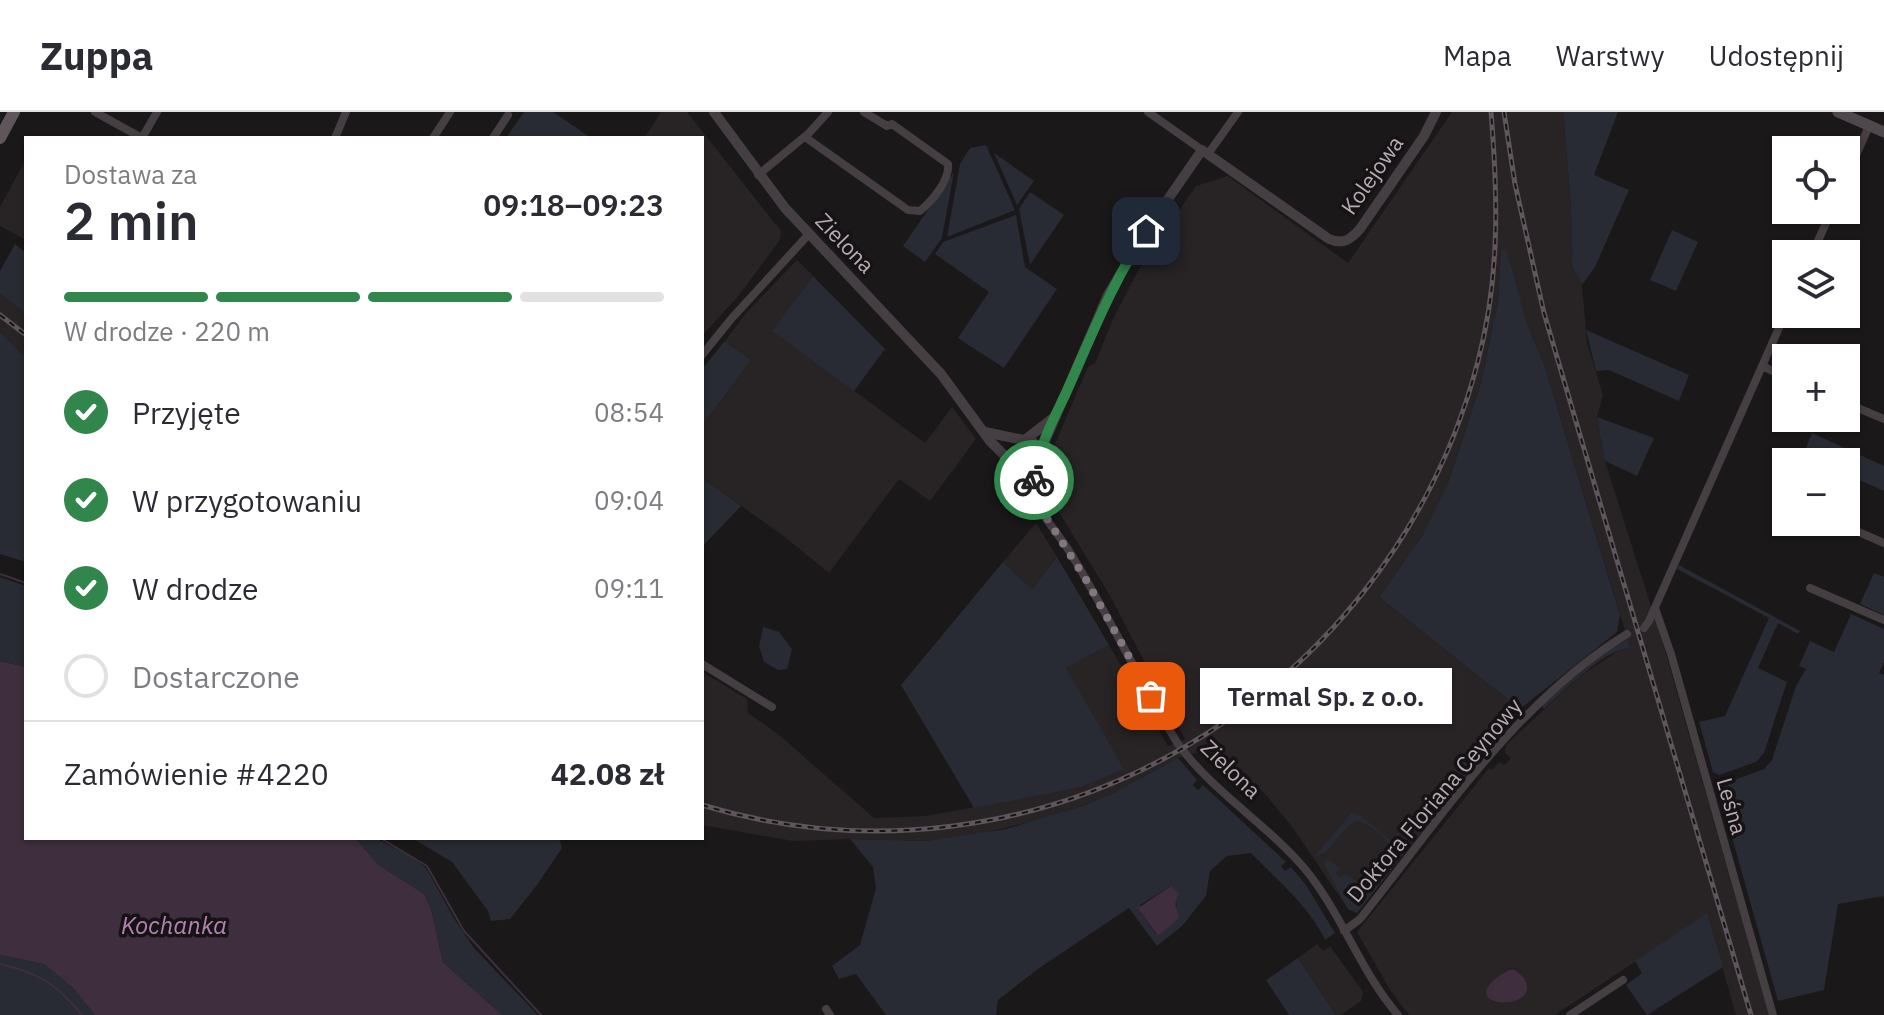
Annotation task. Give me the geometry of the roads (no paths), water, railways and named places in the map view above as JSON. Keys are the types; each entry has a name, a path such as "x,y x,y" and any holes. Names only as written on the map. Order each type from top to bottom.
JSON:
{"main road":[{"path":"0,138 14,112"},
{"path":"1838,112 1884,132"}],"street":[{"path":"95,112 138,136"},
{"path":"143,136 157,112"},
{"path":"336,136 346,112"},
{"path":"434,136 450,112"},
{"name":"Zielona","path":"714,112 758,175 809,234 933,365 990,441 1013,463 1024,489 1034,498 1085,578 1178,744 1200,769 1286,847 1321,891 1370,979 1398,1015"},
{"path":"758,175 805,137 828,112"},
{"path":"805,137 908,210 920,211 948,175 948,164 892,124 887,126 864,112"},
{"path":"1148,112 1205,152"},
{"path":"1054,418 1012,444 1009,452 1013,463 1022,469 1030,467 1038,459 1114,284 1139,241 1238,112"},
{"name":"Kolejowa","path":"1205,152 1329,239 1345,242 1360,229 1424,136 1436,112"},
{"path":"494,136 508,115"},
{"path":"1860,146 1869,126"},
{"path":"704,353 809,234"},
{"path":"1644,628 1779,328"},
{"path":"1762,366 1772,371"},
{"path":"1860,409 1884,419"},
{"path":"985,432 1033,442 1038,448 1034,498"},
{"path":"1860,532 1884,543"},
{"path":"1810,588 1884,620"},
{"name":"Leśna","path":"1655,608 1671,654 1773,1015"},
{"name":"Doktora Floriana Ceynowy","path":"1344,931 1360,919 1506,736 1542,699 1627,634"},
{"path":"704,665 772,707"},
{"path":"1570,1015 1623,980"}],"water":[{"name":"Kochanka","path":"0,661 24,667 24,840 357,840 379,865 424,894 431,909 443,962 502,1015 95,1015 72,987 44,964 0,955"},
{"path":"1171,886 1179,894 1176,900 1178,919 1158,936 1138,908"},
{"path":"1509,970 1515,970 1524,978 1527,990 1522,998 1511,1002 1490,999 1486,992 1491,983"}],"waterway":[{"name":"Kochanka","path":"0,574 24,582"},
{"name":"Kochanka","path":"383,840 427,866 464,931 541,1015"},
{"path":"0,964 26,971 46,981 82,1015"}],"railway":[{"path":"704,805 829,829 953,826 1073,798 1184,748 1283,676 1367,587 1434,481 1478,361 1490,299 1495,237 1491,112"},
{"path":"1504,112 1515,184 1544,313 1751,1015"},
{"path":"0,315 24,333"}],"place":[{"name":"Termal Sp. z o.o.","path":"1151,696"}]}
